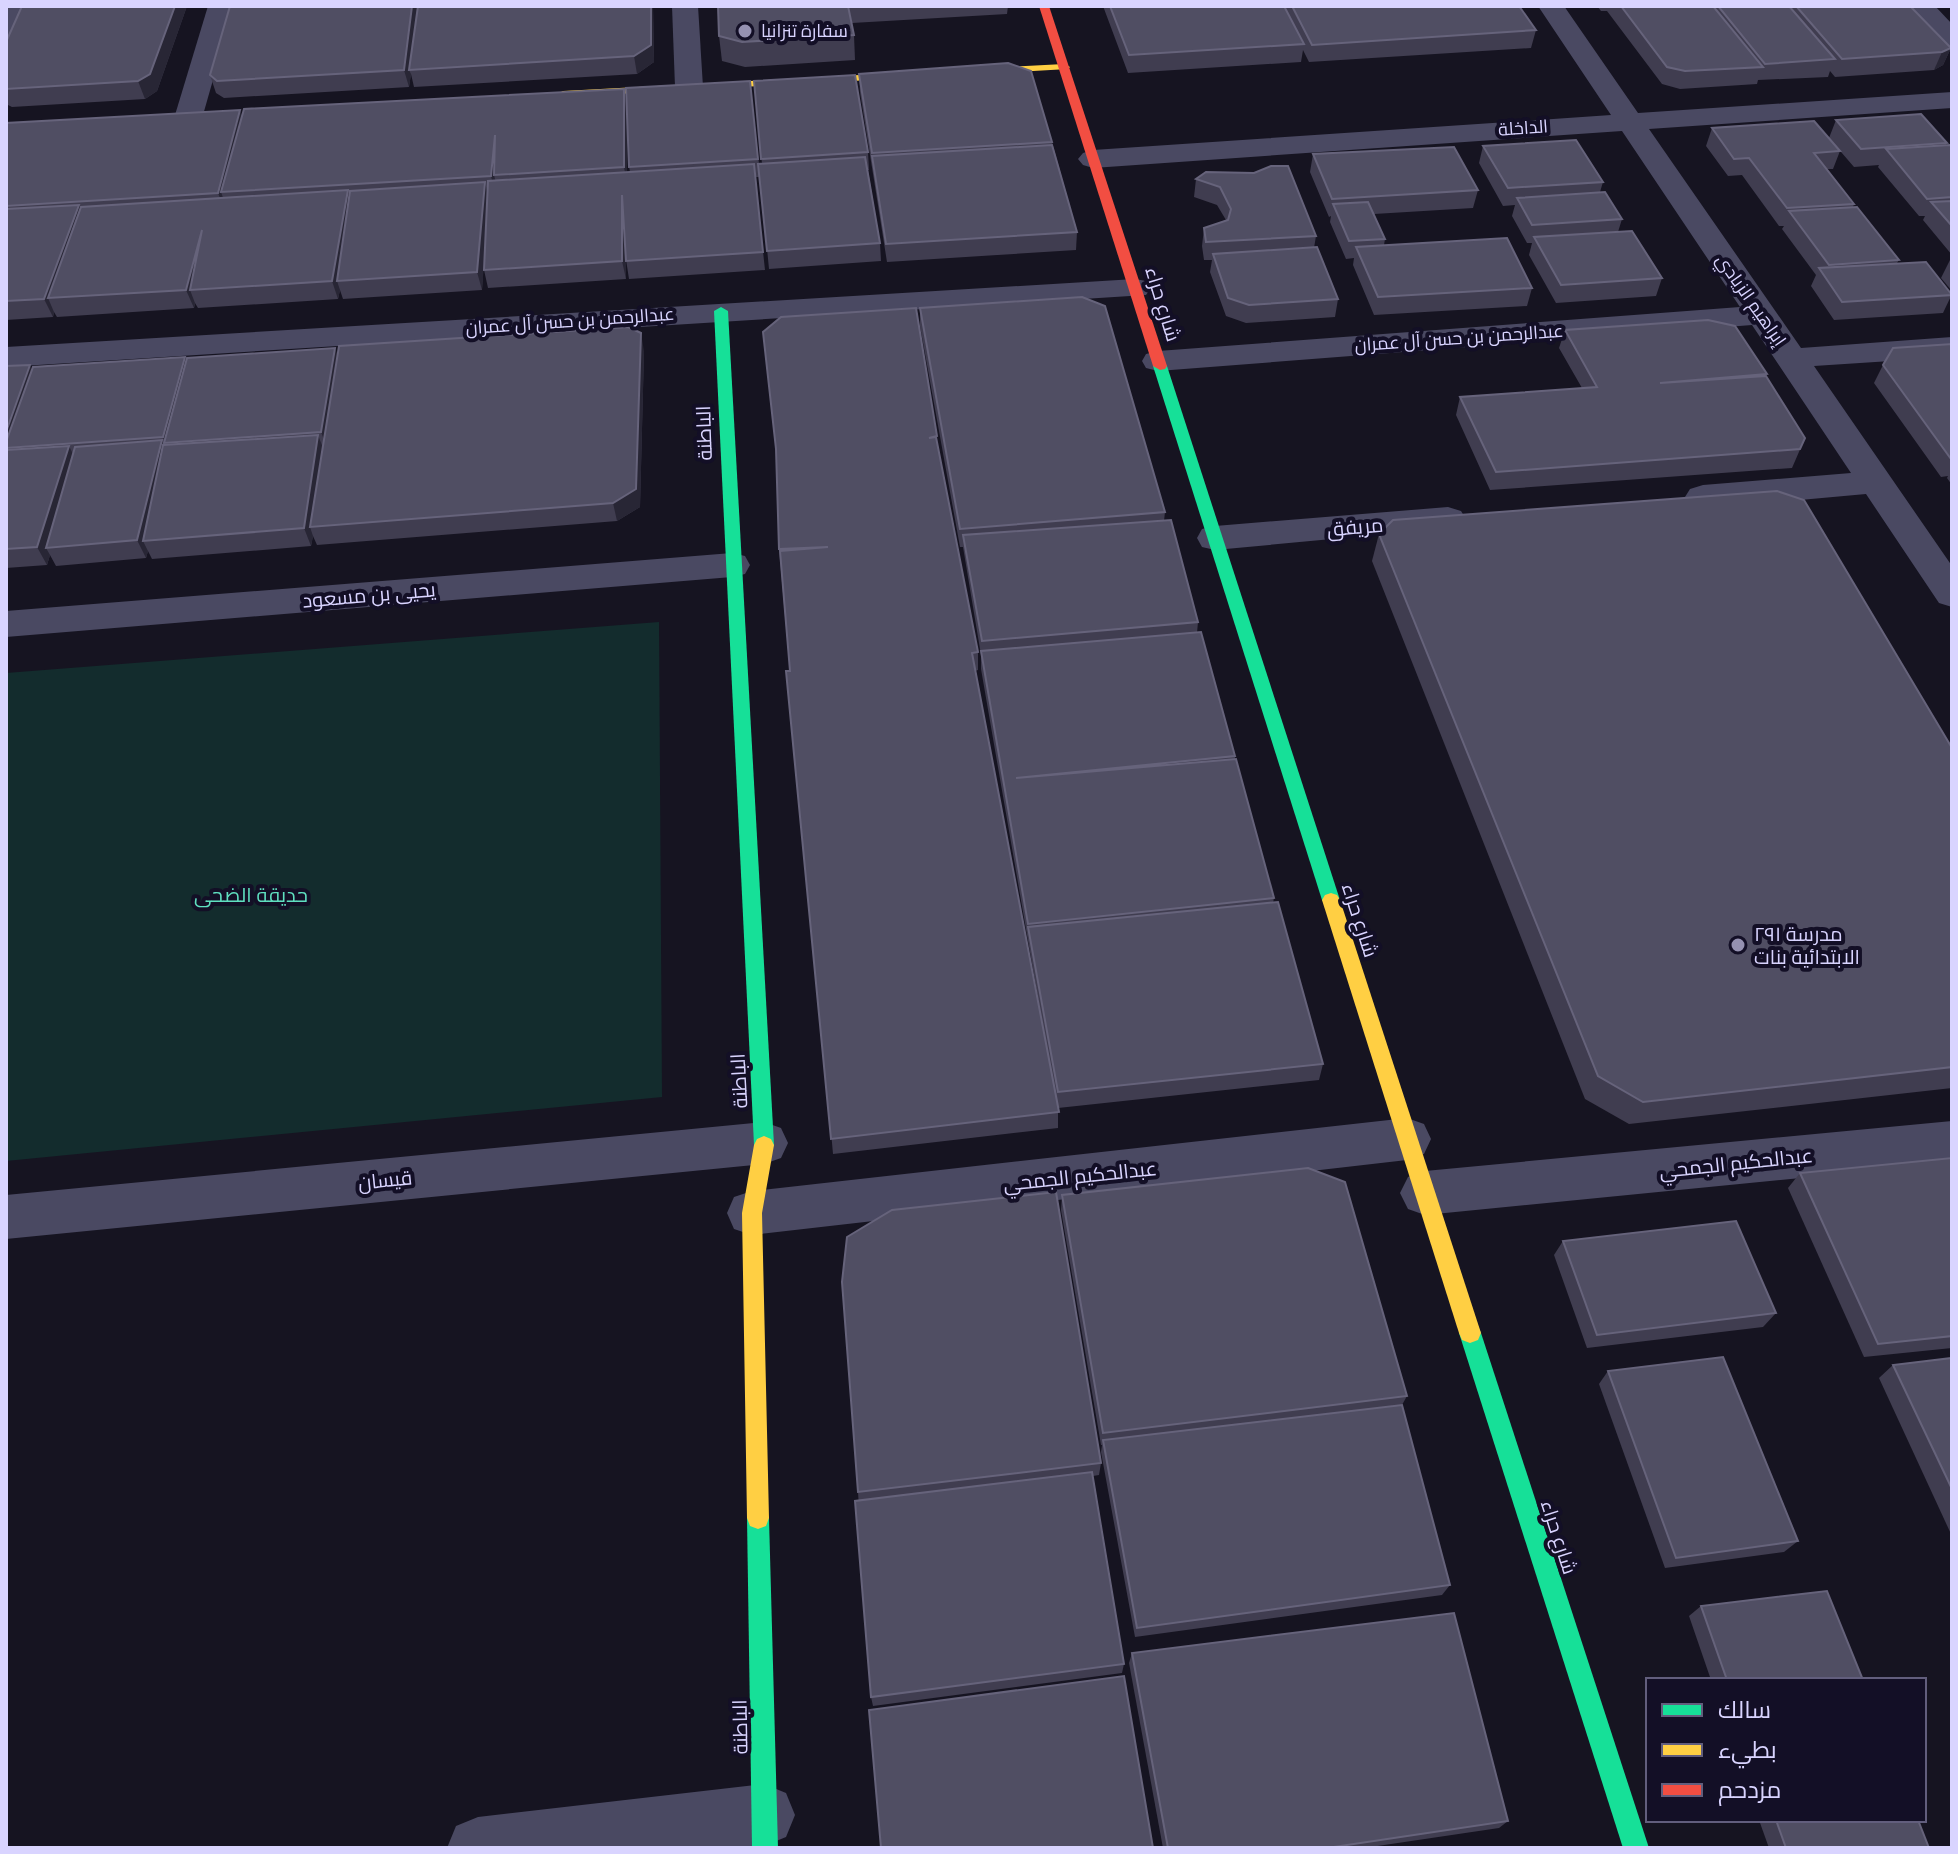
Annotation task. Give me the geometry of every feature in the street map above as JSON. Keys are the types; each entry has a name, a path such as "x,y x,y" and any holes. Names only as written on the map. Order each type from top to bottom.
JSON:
{"street":[{"path":"6,38 20,6"},
{"path":"189,115 221,6"},
{"path":"685,6 689,87"},
{"name":"شارع حراء","path":"1044,6 1636,1848"},
{"name":"إبراهيم الزيادي","path":"1551,6 1952,594"},
{"path":"1920,6 1952,39"},
{"path":"549,95 1064,67"},
{"name":"الداخلة","path":"1093,159 1952,100"},
{"name":"عبدالرحمن بن حسن آل عمران","path":"6,357 1135,288"},
{"name":"الباطنة","path":"721,311 764,1143 752,1213 765,1832"},
{"name":"عبدالرحمن بن حسن آل عمران","path":"1158,361 1761,315"},
{"path":"1793,358 1952,347"},
{"path":"1673,500 1878,482"},
{"name":"مريفق","path":"1215,538 1483,516"},
{"name":"يحيى بن مسعود","path":"6,624 732,565"},
{"name":"عبدالحكيم الجمحي","path":"752,1213 1407,1139"},
{"name":"عبدالحكيم الجمحي","path":"1425,1193 1952,1142"},
{"name":"قيسان","path":"6,1217 764,1143"},
{"path":"478,1848 765,1832"}],"green space":[{"name":"حديقة الضحى","path":"659,622 662,1097 6,1161 6,673"}],"building":[{"path":"22,6 175,6 150,74 138,81 6,89 6,42"},
{"path":"230,6 412,6 404,70 217,81 210,75"},
{"path":"418,6 651,6 651,45 634,56 409,70"},
{"path":"718,6 848,6 854,35 742,42 719,36"},
{"path":"1110,6 1284,6 1304,44 1129,55"},
{"path":"1292,6 1519,6 1536,30 1312,45"},
{"path":"1621,6 1713,6 1763,67 1685,71 1667,67"},
{"path":"1718,6 1789,6 1835,59 1765,64"},
{"path":"1796,6 1910,6 1951,48 1942,52 1842,59"},
{"path":"1008,63 1031,71 1052,142 872,153 859,74"},
{"path":"855,75 868,152 761,159 754,81"},
{"path":"750,81 758,159 629,167 626,88"},
{"path":"624,89 624,167 494,175 495,135 491,176 221,192 244,109"},
{"path":"240,110 218,193 6,206 6,123"},
{"path":"1921,114 1947,143 1861,149 1836,120"},
{"path":"1814,121 1840,151 1814,153 1854,204 1787,208 1749,158 1734,159 1712,128"},
{"path":"1576,140 1603,182 1508,188 1483,146"},
{"path":"1052,145 1077,232 886,244 872,156"},
{"path":"1950,145 1952,197 1927,199 1886,149"},
{"path":"1454,147 1478,190 1332,199 1313,154"},
{"path":"865,157 880,243 767,251 758,164"},
{"path":"754,164 763,252 626,261 622,195 622,261 484,270 488,181"},
{"path":"1271,166 1288,166 1316,236 1206,242 1204,228 1228,220 1231,209 1220,187 1196,179 1206,172 1254,173"},
{"path":"485,182 477,272 337,281 350,191"},
{"path":"348,190 332,281 190,290 202,230 186,290 48,298 81,207"},
{"path":"1605,192 1622,219 1532,225 1517,198"},
{"path":"1952,201 1952,226 1931,202"},
{"path":"1368,202 1385,239 1349,241 1333,204"},
{"path":"79,205 44,299 6,301 6,209"},
{"path":"1857,207 1899,260 1829,265 1789,211"},
{"path":"1632,231 1662,278 1561,285 1534,237"},
{"path":"1507,238 1532,288 1378,297 1356,247"},
{"path":"1317,247 1338,299 1249,305 1228,298 1213,254"},
{"path":"1926,262 1952,295 1842,302 1819,268"},
{"path":"1082,297 1105,306 1165,512 960,529 920,308"},
{"path":"916,308 937,436 929,438 936,437 978,652 972,653 1059,1112 831,1139 786,671 790,671 780,551 828,547 779,549 776,449 763,332 781,317"},
{"path":"1708,320 1735,326 1767,374 1660,383 1766,376 1805,438 1800,449 1496,472 1460,397 1597,387 1565,330"},
{"path":"628,327 641,333 636,489 613,503 310,527 339,346"},
{"path":"1952,344 1951,459 1883,365 1893,348"},
{"path":"335,348 321,432 164,443 187,358"},
{"path":"185,357 163,437 6,448 33,367"},
{"path":"30,365 6,432 6,366"},
{"path":"318,435 304,528 143,541 163,445"},
{"path":"162,440 137,540 46,548 75,447"},
{"path":"69,446 37,547 6,549 6,450"},
{"name":"مدرسة ٢٩١ الابتدائية بنات","path":"1777,491 1804,500 1952,748 1952,1067 1643,1102 1598,1076 1379,534 1393,520"},
{"path":"1171,520 1198,622 982,641 963,535"},
{"path":"1201,632 1235,756 1016,778 1236,759 1274,898 1028,924 981,651"},
{"path":"1278,902 1323,1064 1058,1092 1028,927"},
{"path":"1952,1158 1952,1336 1878,1344 1800,1173"},
{"path":"1308,1168 1345,1182 1407,1396 1103,1433 1062,1195"},
{"path":"1056,1192 1101,1463 858,1492 842,1282 847,1237 892,1210"},
{"path":"1736,1221 1776,1313 1597,1335 1563,1241"},
{"path":"1723,1357 1798,1541 1676,1558 1608,1371"},
{"path":"1952,1358 1952,1489 1893,1365"},
{"path":"1402,1405 1450,1585 1137,1628 1103,1440"},
{"path":"1092,1472 1124,1664 871,1697 855,1501"},
{"path":"1827,1591 1862,1678 1726,1678 1701,1606"},
{"path":"1454,1613 1508,1821 1327,1848 1168,1848 1132,1653"},
{"path":"1124,1676 1153,1848 881,1848 869,1710"},
{"path":"1777,1822 1919,1822 1929,1848 1786,1848"}],"traffic: fast":[{"path":"721,311 764,1145"},
{"path":"1160,366 1331,900"},
{"path":"1470,1333 1636,1848"},
{"path":"758,1518 765,1848"}],"traffic: slow":[{"path":"563,94 1064,67"},
{"path":"1331,900 1470,1333"},
{"path":"758,1518 752,1213 764,1145"}],"traffic: jam":[{"path":"1044,6 1160,366"}],"place":[{"name":"سفارة تنزانيا","path":"745,31"},
{"name":"مدرسة ٢٩١ الابتدائية بنات","path":"1738,945"}]}
